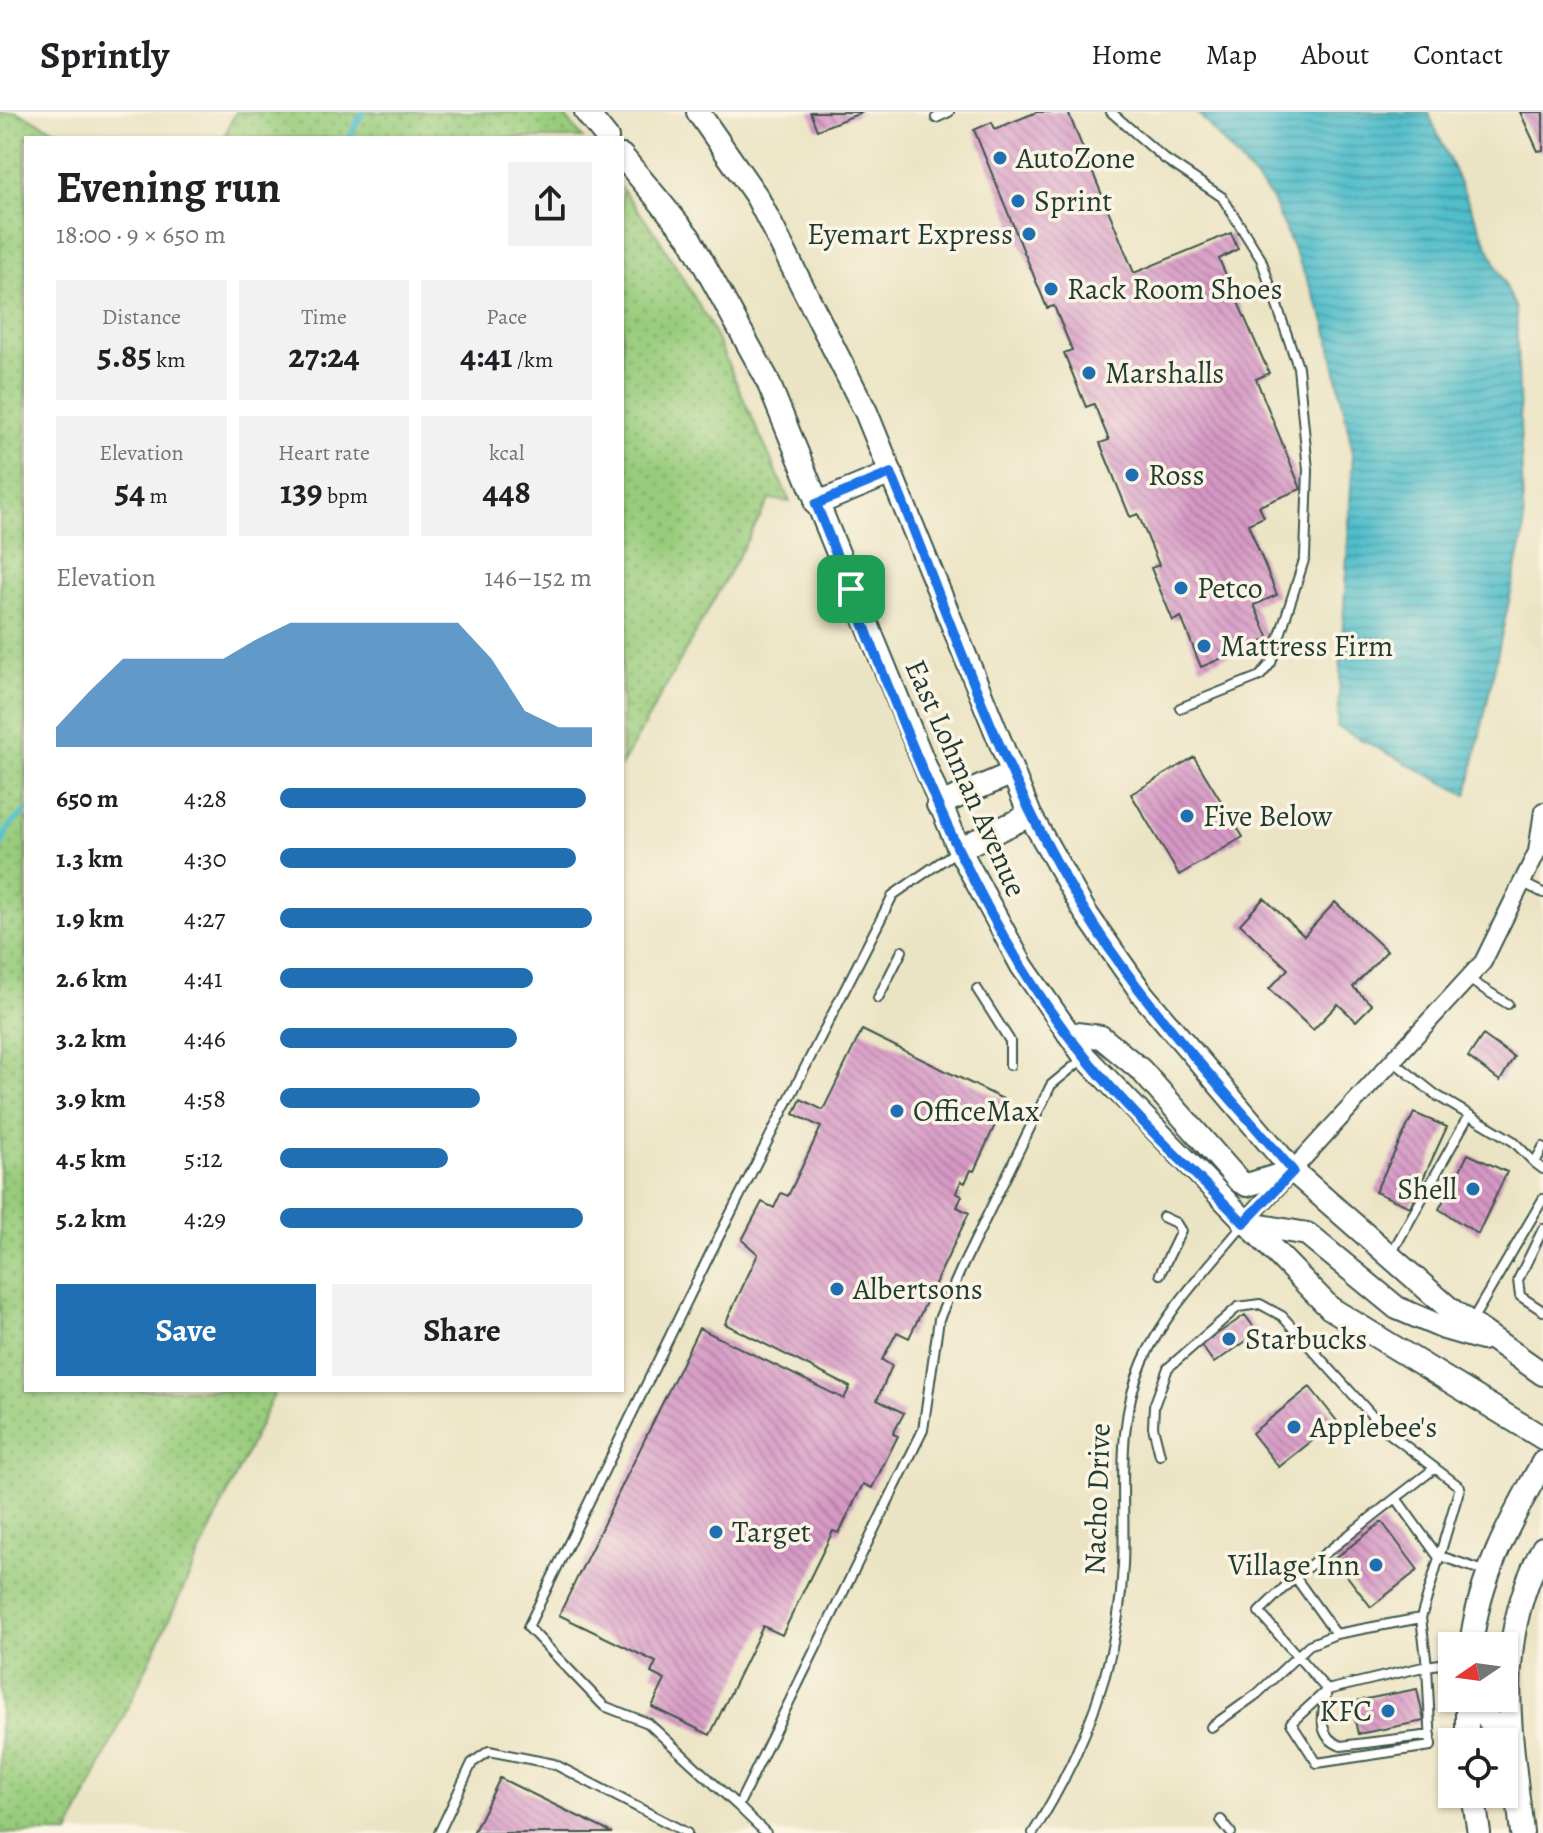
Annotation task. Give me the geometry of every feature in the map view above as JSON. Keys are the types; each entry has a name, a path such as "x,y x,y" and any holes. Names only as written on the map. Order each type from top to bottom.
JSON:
{"main road":[{"path":"586,112 605,136"},
{"name":"East Lohman Avenue","path":"698,112 757,197 866,412 1030,815 1085,912 1143,995 1293,1171 1470,1323 1543,1374"},
{"name":"East Lohman Avenue","path":"624,159 697,251 766,377 938,805 1022,966 1085,1057 1330,1308 1543,1438"},
{"path":"816,504 891,473"},
{"path":"938,805 1013,773"},
{"path":"959,849 1030,815"},
{"path":"1068,1033 1101,1037 1141,1070 1239,1181 1247,1185 1293,1171"},
{"path":"1244,1223 1307,1234 1397,1308 1444,1328 1502,1345"},
{"path":"1473,1632 1475,1611 1502,1534 1543,1462"},
{"path":"1511,1728 1509,1656 1515,1615 1540,1562"},
{"path":"1485,1712 1489,1721 1503,1728"},
{"path":"1518,1796 1522,1833"},
{"path":"1475,1808 1479,1833"}],"street":[{"name":"Nacho Drive","path":"1244,1223 1483,962 1537,852 1543,811"}],"lane":[{"path":"936,118 949,112"},
{"path":"1111,112 1165,159 1222,197 1261,259 1298,367 1308,470 1305,557 1271,663 1260,676 1180,708"},
{"path":"766,1833 648,1723 604,1706 528,1627 717,1240 893,895 959,849"},
{"path":"1523,883 1543,893"},
{"path":"878,998 902,951"},
{"path":"1468,979 1508,1004"},
{"path":"977,989 1010,1041 1010,1065"},
{"path":"738,1806 923,1430 939,1319 961,1269 1051,1085 1085,1057"},
{"path":"1393,1061 1469,1115 1513,1141 1539,1166"},
{"path":"1390,1256 1469,1115"},
{"path":"1539,1166 1543,1147"},
{"path":"1470,1323 1543,1199"},
{"path":"1160,1274 1181,1231 1176,1223 1163,1217"},
{"path":"1531,1220 1543,1228 1518,1280 1520,1296 1543,1311"},
{"name":"Nacho Drive","path":"1033,1833 1086,1729 1113,1653 1119,1622 1123,1564 1121,1458 1128,1410 1143,1361 1173,1311 1244,1223"},
{"path":"1160,1455 1153,1427 1154,1406 1168,1368 1183,1351 1238,1307 1260,1304 1282,1316 1386,1431 1460,1487 1437,1555 1421,1618 1427,1666 1431,1746 1317,1763 1291,1723 1327,1690 1427,1666 1438,1664"},
{"path":"1431,1735 1341,1746 1329,1741 1323,1731 1327,1690 1259,1612 1295,1577 1435,1468"},
{"path":"1396,1498 1437,1555 1488,1572"},
{"path":"1295,1577 1336,1634"},
{"path":"1211,1727 1257,1694 1309,1645 1336,1634 1421,1618"},
{"path":"439,1833 472,1763 489,1751 554,1764 687,1833"},
{"path":"1221,1820 1231,1833"}],"green space":[{"path":"0,112 17,112 68,136 24,136 24,1392 275,1392 69,1833 0,1833"},
{"path":"236,112 561,112 581,136 224,136"},
{"path":"624,192 658,237 709,322 790,502 770,499 624,761"}],"water":[{"path":"1197,112 1428,112 1516,309 1524,532 1467,795 1337,727 1353,453 1326,324 1271,197"}],"building":[{"path":"810,112 863,112 817,130"},
{"path":"1037,112 1068,112 1134,273 1231,233 1238,249 1219,259 1269,373 1256,379 1301,489 1259,506 1264,517 1248,524 1277,595 1254,605 1269,639 1201,667 1181,617 1173,621 1151,568 1159,565 1138,514 1130,517 1100,443 1109,440 1094,404 1086,407 1064,353 1072,350 1054,306 1047,308 974,130 992,122 995,129"},
{"path":"1520,112 1543,112 1543,150 1538,151"},
{"name":"Five Below","path":"1194,757 1243,837 1179,875 1131,794"},
{"path":"1264,898 1304,936 1335,902 1387,951 1353,987 1372,1005 1356,1021 1338,1004 1313,1030 1269,989 1288,969 1240,924"},
{"path":"862,1030 1003,1099 997,1110 1001,1112 974,1171 971,1170 965,1183 961,1181 956,1193 962,1196 957,1207 969,1213 909,1338 897,1332 882,1360 892,1366 877,1400 904,1413 893,1434 898,1436 872,1488 863,1484 839,1533 833,1531 782,1635 763,1626 710,1735 652,1707 665,1680 651,1673 656,1662 559,1615 699,1328 844,1399 850,1387 725,1324 758,1254 742,1240 762,1202 774,1208 781,1193 788,1196 821,1127 794,1114 801,1099 823,1110"},
{"path":"1483,1035 1514,1057 1500,1081 1468,1057"},
{"name":"Shell","path":"1414,1113 1447,1127 1410,1207 1375,1192"},
{"name":"Shell","path":"1468,1154 1507,1172 1478,1234 1439,1209 1447,1194 1449,1176 1457,1176"},
{"name":"Starbucks","path":"1245,1315 1258,1333 1214,1363 1201,1345"},
{"name":"Applebee's","path":"1310,1387 1337,1421 1279,1467 1252,1433"},
{"name":"Village Inn","path":"1382,1522 1418,1570 1371,1607 1334,1559"},
{"name":"KFC","path":"1417,1689 1424,1721 1358,1734 1351,1702"},
{"path":"500,1778 612,1833 473,1833"}],"waterway":[{"path":"350,136 363,112"},
{"path":"0,848 9,826 24,813"}],"place":[{"name":"AutoZone","path":"1000,158"},
{"name":"Sprint","path":"1018,201"},
{"name":"Eyemart Express","path":"1029,234"},
{"name":"Rack Room Shoes","path":"1051,289"},
{"name":"Marshalls","path":"1089,373"},
{"name":"Ross","path":"1132,475"},
{"name":"Petco","path":"1181,588"},
{"name":"Mattress Firm","path":"1204,646"},
{"name":"Five Below","path":"1187,816"},
{"name":"OfficeMax","path":"897,1111"},
{"name":"Shell","path":"1473,1189"},
{"name":"Albertsons","path":"837,1289"},
{"name":"Starbucks","path":"1229,1339"},
{"name":"Applebee's","path":"1294,1427"},
{"name":"Target","path":"716,1532"},
{"name":"Village Inn","path":"1376,1565"},
{"name":"KFC","path":"1388,1711"}],"route":[{"path":"891,473 1030,815 1085,912 1143,995 1293,1171 1244,1223 1085,1057 1022,966 938,805 851,589 816,504 891,473"}]}
